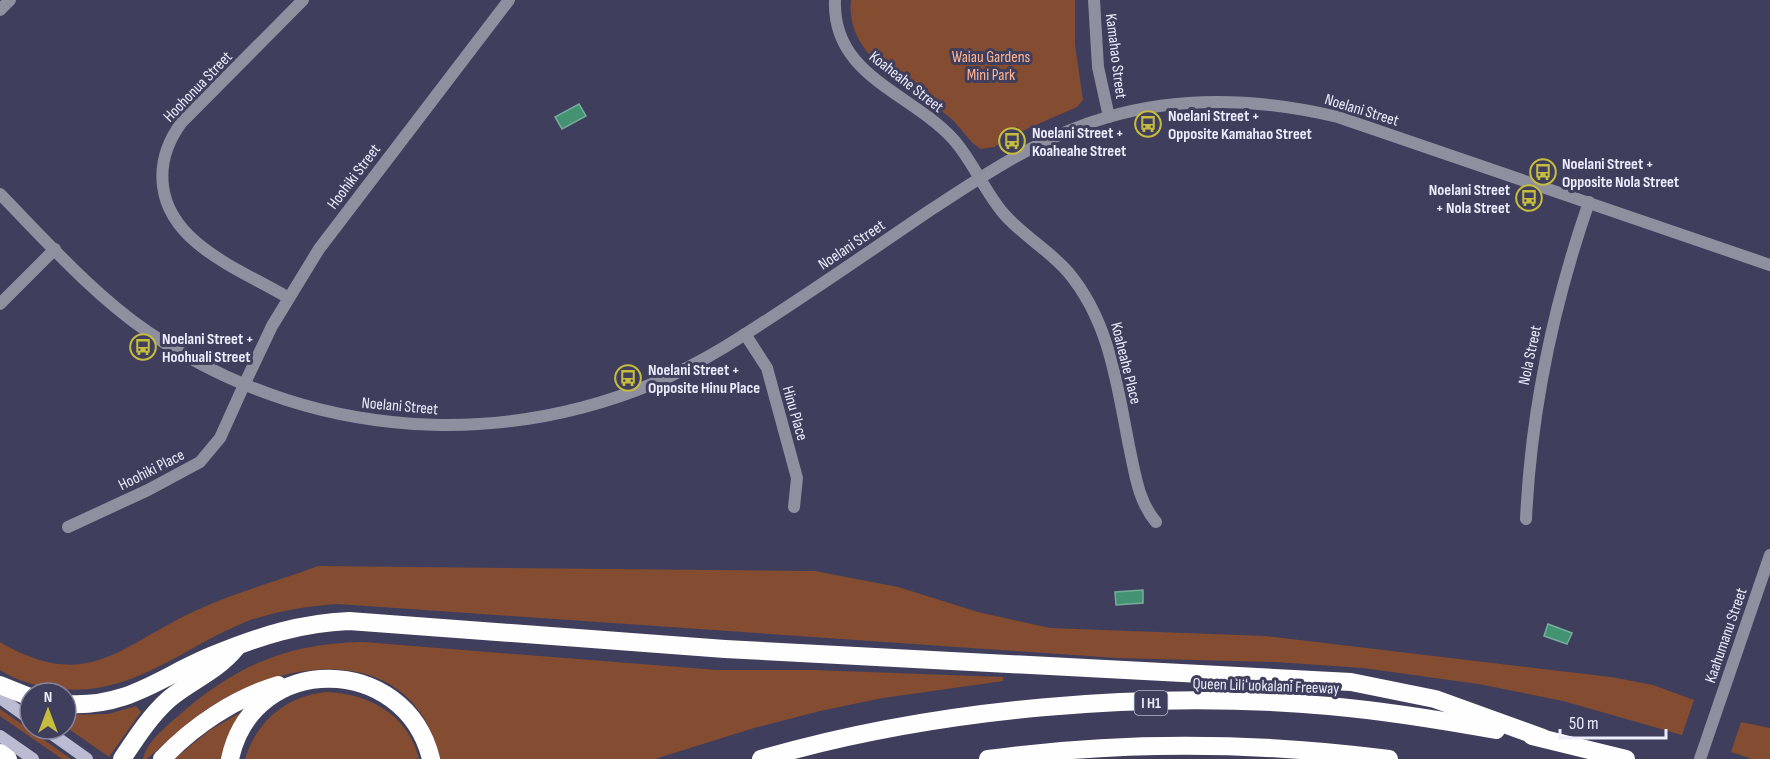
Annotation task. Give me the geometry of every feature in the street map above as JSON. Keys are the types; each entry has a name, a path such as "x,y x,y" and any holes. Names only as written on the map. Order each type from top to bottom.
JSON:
{"highway":[{"path":"78,704 94,703 138,693 214,654 288,628 349,621 725,649 1351,682 1435,699 1543,738"},
{"path":"122,759 170,698 222,664 237,646"},
{"path":"162,759 205,722 230,706 267,688 333,677 354,680 371,686 394,699 419,726 431,759"},
{"path":"230,759 240,732 254,712 272,696 313,679"},
{"path":"0,685 18,692"},
{"name":"Queen Liliʻuokalani Freeway","path":"761,759 824,742 960,718 1113,704 1188,701 1259,702 1372,710 1543,738 1626,759"},
{"path":"988,759 1084,750 1231,747 1291,749 1389,759"},
{"path":"0,753 8,759"}],"main road":[{"path":"0,698 18,711"},
{"path":"0,736 33,759"},
{"path":"62,741 87,759"}],"street":[{"path":"0,10 10,0"},
{"name":"Hoohonua Street","path":"287,297 206,249 181,230 168,208 162,169 168,145 182,122 303,0"},
{"name":"Hoohiki Street","path":"244,385 254,358 287,297 350,205 509,0"},
{"name":"Koaheahe Street","path":"835,0 838,31 855,62 952,138 979,178"},
{"name":"Kamahao Street","path":"1094,0 1098,67 1109,117"},
{"name":"Noelani Street","path":"0,194 96,289 145,330 182,354 244,385 327,412 381,422 441,426 508,423 568,413 629,394 686,369 745,334 979,178 1032,147 1109,117 1166,105 1255,103 1302,109 1357,123 1770,265"},
{"name":"Koaheahe Place","path":"979,178 1010,221 1068,272 1098,317 1109,352 1142,501 1156,522"},
{"name":"Nola Street","path":"1526,519 1533,428 1542,373 1561,289 1589,202"},
{"path":"0,304 55,249"},
{"name":"Hinu Place","path":"745,334 767,368 797,478 794,507"},
{"name":"Hoohiki Place","path":"68,527 148,490 200,462 220,438 244,385"},
{"name":"Kaahumanu Street","path":"1700,759 1770,555"}],"green space":[{"name":"Waiau Gardens Mini Park","path":"851,0 1075,0 1075,45 1083,100 1077,107 1020,132 1017,127 1008,132 1011,137 994,147 981,149 948,116 899,81 869,54 858,38 852,20"},
{"path":"318,566 815,571 898,587 978,612 1050,628 1266,636 1611,677 1653,685 1694,700 1682,735 1563,701 1478,684 1363,668 1275,662 1117,658 338,604 270,614 248,621 158,667 112,685 78,689 78,681 22,681 0,670 0,642 31,657 58,664 81,664 103,659 197,610"},
{"path":"363,642 717,670 814,670 1003,677 1003,681 883,698 820,711 754,728 655,759 440,759 427,723 407,697 381,680 352,671 320,669 287,674 254,685 222,700 192,720 147,759 143,759 152,741 167,726 198,699 241,671 286,653 310,647"},
{"path":"325,692 356,697 384,709 406,730 414,743 419,759 245,759 257,733 275,713 297,699"},
{"path":"136,706 141,712 109,757 78,735 78,715 108,714"},
{"path":"0,709 18,722 18,728 0,716"},
{"path":"245,710 223,759 174,759 210,730"},
{"path":"1741,722 1770,728 1770,759 1752,759 1731,752"},
{"path":"36,741 45,741 71,759 62,759"}],"shaded area":[{"path":"579,104 586,116 562,129 555,117"},
{"path":"1143,590 1143,603 1116,605 1115,592"},
{"path":"1548,624 1572,633 1567,644 1544,636"}],"place":[{"name":"Noelani Street + Opposite Kamahao Street","path":"1148,124"},
{"name":"Noelani Street + Koaheahe Street","path":"1012,141"},
{"name":"Noelani Street + Opposite Nola Street","path":"1543,172"},
{"name":"Noelani Street + Nola Street","path":"1529,198"},
{"name":"Noelani Street + Hoohuali Street","path":"143,347"},
{"name":"Noelani Street + Opposite Hinu Place","path":"628,378"}]}
